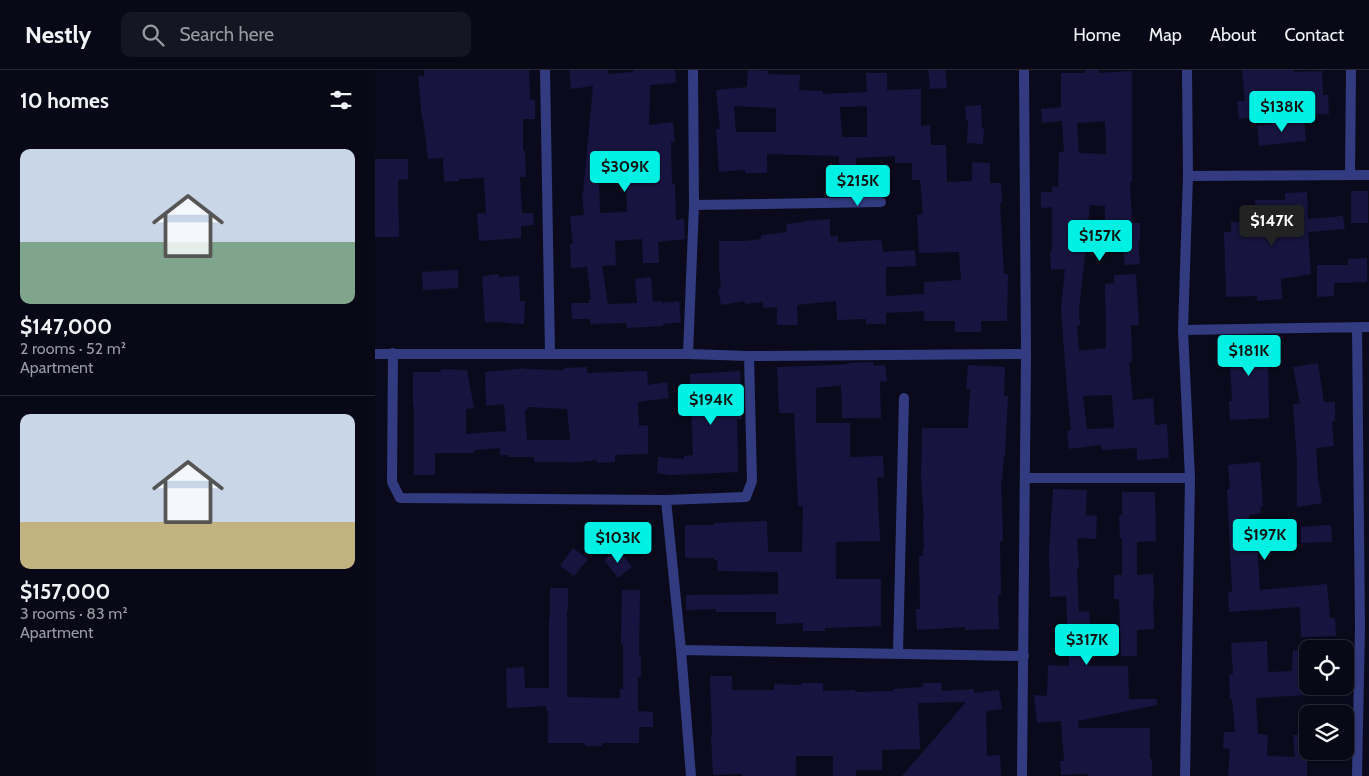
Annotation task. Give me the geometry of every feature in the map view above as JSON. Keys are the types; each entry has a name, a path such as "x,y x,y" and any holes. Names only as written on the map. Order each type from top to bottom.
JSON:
{"street":[{"path":"545,70 550,353"},
{"path":"688,354 694,205 693,70"},
{"path":"1022,776 1026,354 1024,70"},
{"path":"1185,776 1190,478 1183,330 1187,176 1187,70"},
{"path":"1350,175 1351,70"},
{"path":"1187,176 1369,175"},
{"path":"694,205 881,202"},
{"path":"1357,327 1365,628 1357,776"},
{"path":"1183,330 1369,327"},
{"path":"393,353 392,482 400,498 666,500 746,497 752,482 749,356"},
{"path":"375,354 550,353 749,356 1026,354"},
{"path":"898,654 904,398"},
{"path":"1025,478 1190,478"},
{"path":"666,500 691,776"},
{"path":"681,650 1024,656"}],"building":[{"path":"424,70 529,70 530,100 535,100 535,119 523,119 523,151 525,151 526,177 520,177 522,213 533,213 534,225 521,226 521,238 479,241 477,214 486,213 484,178 444,182 443,158 428,159 418,76 424,76"},
{"path":"569,70 608,70 608,74 633,72 633,70 675,70 676,83 650,85 649,125 673,122 675,142 671,142 672,184 675,184 676,220 684,219 685,239 658,242 659,263 643,263 642,239 615,241 616,265 602,266 608,304 637,303 635,279 651,277 653,302 679,301 681,322 663,324 663,326 627,328 626,323 590,324 590,319 572,319 571,303 589,303 589,300 591,300 587,267 571,268 570,244 573,244 570,216 584,215 582,194 593,86 571,89","holes":["599,177 626,177 627,212 600,213"]},
{"path":"748,70 768,71 767,74 800,75 799,90 823,91 823,94 867,92 866,73 887,73 887,90 921,89 921,126 930,125 931,145 946,145 947,182 972,181 972,162 990,163 990,183 1001,183 1002,203 1000,203 1004,274 1008,274 1007,321 981,321 981,332 955,332 955,321 924,321 924,311 886,313 886,324 866,324 866,319 837,320 836,301 797,305 798,325 777,325 777,307 763,308 763,302 745,304 745,301 721,305 718,289 721,289 719,241 761,239 761,235 787,232 786,224 804,221 830,219 830,236 838,236 838,242 881,240 883,252 915,250 916,266 886,267 886,296 924,294 924,282 961,280 959,252 919,253 917,215 923,214 920,180 912,180 912,163 895,163 895,156 856,158 856,179 839,179 839,156 767,154 767,173 745,173 745,170 719,172 716,129 720,129 716,90 747,87","holes":["734,106 776,108 776,132 736,132","867,106 867,137 842,137 840,107"]},
{"path":"928,70 945,70 947,88 930,89"},
{"path":"1085,70 1099,70 1099,73 1132,71 1132,182 1130,182 1132,223 1140,223 1140,241 1138,241 1140,264 1125,265 1122,242 1105,242 1105,206 1090,205 1079,311 1080,325 1077,325 1079,351 1106,348 1105,284 1114,283 1114,275 1136,274 1139,325 1131,325 1132,362 1129,362 1133,400 1153,398 1155,425 1167,424 1169,458 1137,460 1137,448 1102,450 1101,445 1069,449 1067,431 1071,430 1061,308 1065,269 1051,270 1052,207 1041,208 1041,192 1052,192 1052,186 1058,187 1059,152 1064,152 1062,121 1042,123 1041,109 1061,107 1061,73 1085,73","holes":["1105,121 1106,154 1079,153 1077,123","1112,395 1114,428 1087,429 1083,396"]},
{"path":"1242,70 1322,71 1323,95 1328,95 1329,114 1298,115 1297,91 1265,94 1267,116 1239,119 1237,101 1245,101"},
{"path":"981,105 982,128 984,128 983,144 967,143 968,120 966,120 965,106"},
{"path":"1304,119 1306,141 1259,146 1257,126"},
{"path":"375,159 408,159 408,179 398,180 399,237 375,237"},
{"path":"1351,191 1368,191 1368,223 1351,223"},
{"path":"1307,192 1308,219 1343,216 1345,229 1308,232 1311,274 1281,279 1282,299 1257,301 1257,296 1226,297 1224,232 1231,232 1231,222 1256,222 1255,200 1285,200 1285,193"},
{"path":"1367,258 1367,282 1334,283 1334,296 1317,297 1317,265 1348,265 1348,259"},
{"path":"458,270 458,288 423,290 422,272"},
{"path":"499,274 499,277 519,276 520,301 525,301 524,324 485,322 482,276"},
{"path":"1274,339 1276,360 1268,360 1269,418 1230,420 1229,401 1232,401 1230,363 1224,364 1222,342"},
{"path":"873,362 874,366 885,365 887,381 880,382 881,418 842,418 841,385 816,388 816,423 850,423 850,457 883,456 884,477 877,477 880,541 836,542 836,579 881,579 881,626 825,628 825,631 803,631 803,623 776,624 776,612 716,612 716,609 686,610 686,595 778,594 778,572 718,571 717,560 714,560 714,558 685,558 685,525 767,521 768,552 802,552 803,506 798,506 794,413 779,413 777,367 838,365"},
{"path":"1318,363 1324,402 1335,402 1335,421 1332,421 1334,446 1316,448 1322,503 1297,507 1297,460 1293,404 1300,403 1293,367"},
{"path":"968,365 1005,367 1004,396 1008,396 1005,455 1001,481 1003,541 1000,541 1001,595 998,595 999,629 965,630 965,627 917,630 916,609 920,609 919,556 923,556 924,549 921,479 922,428 968,428 970,389 966,389"},
{"path":"587,367 587,373 647,371 648,385 667,382 669,398 638,402 639,426 648,425 648,454 615,455 615,462 597,463 597,460 570,463 534,462 534,457 508,457 508,455 500,455 500,448 474,450 474,453 435,453 435,475 414,475 413,372 441,372 441,369 467,370 474,408 466,409 466,434 506,431 504,404 486,406 485,372 525,368 564,370 564,368","holes":["528,407 567,409 570,440 527,440 525,410"]},
{"path":"740,371 742,419 737,419 738,472 671,475 657,473 658,457 684,459 684,456 693,455 690,374"},
{"path":"1260,462 1263,506 1260,507 1261,513 1249,515 1250,528 1262,528 1262,543 1257,544 1260,590 1327,584 1330,618 1335,618 1336,636 1301,637 1300,607 1229,612 1228,592 1232,592 1227,489 1230,489 1228,465"},
{"path":"1053,489 1087,490 1086,515 1097,516 1096,539 1077,538 1079,612 1089,611 1090,630 1087,630 1089,666 1128,666 1129,699 1157,699 1157,705 1078,721 1079,728 1150,728 1152,776 1061,775 1060,761 1064,761 1061,721 1037,723 1034,695 1047,696 1048,665 1069,666 1066,596 1050,597 1049,552"},
{"path":"1122,492 1155,492 1156,541 1137,542 1137,575 1153,574 1154,629 1137,630 1137,656 1121,656 1119,599 1114,599 1114,575 1122,575 1122,538 1120,538 1119,515 1122,515"},
{"path":"1331,525 1332,542 1301,543 1301,527"},
{"path":"573,548 588,559 574,576 560,566"},
{"path":"618,549 632,567 618,578 604,560"},
{"path":"550,588 568,588 567,697 620,698 620,689 623,689 623,644 621,644 622,590 640,590 639,655 641,655 641,677 638,677 638,711 653,712 653,727 639,727 639,743 602,743 602,746 585,746 585,743 548,743 548,711 546,711 546,706 507,708 506,668 524,667 525,688 549,688"},
{"path":"1267,641 1268,672 1292,671 1293,650 1299,650 1299,695 1305,695 1256,698 1258,734 1268,735 1267,756 1295,757 1293,735 1299,735 1299,760 1307,760 1307,776 1228,776 1230,749 1223,748 1224,732 1235,732 1232,699 1230,699 1229,674 1233,674 1231,643"},
{"path":"710,676 732,676 732,690 774,690 774,684 801,685 801,683 823,683 823,691 894,691 893,689 923,687 923,683 941,683 942,691 974,689 974,693 999,690 1002,709 986,711 987,756 1000,755 1001,776 902,776 966,702 918,703 920,749 882,750 882,770 856,770 856,776 833,776 833,756 796,756 796,776 713,775"}]}
